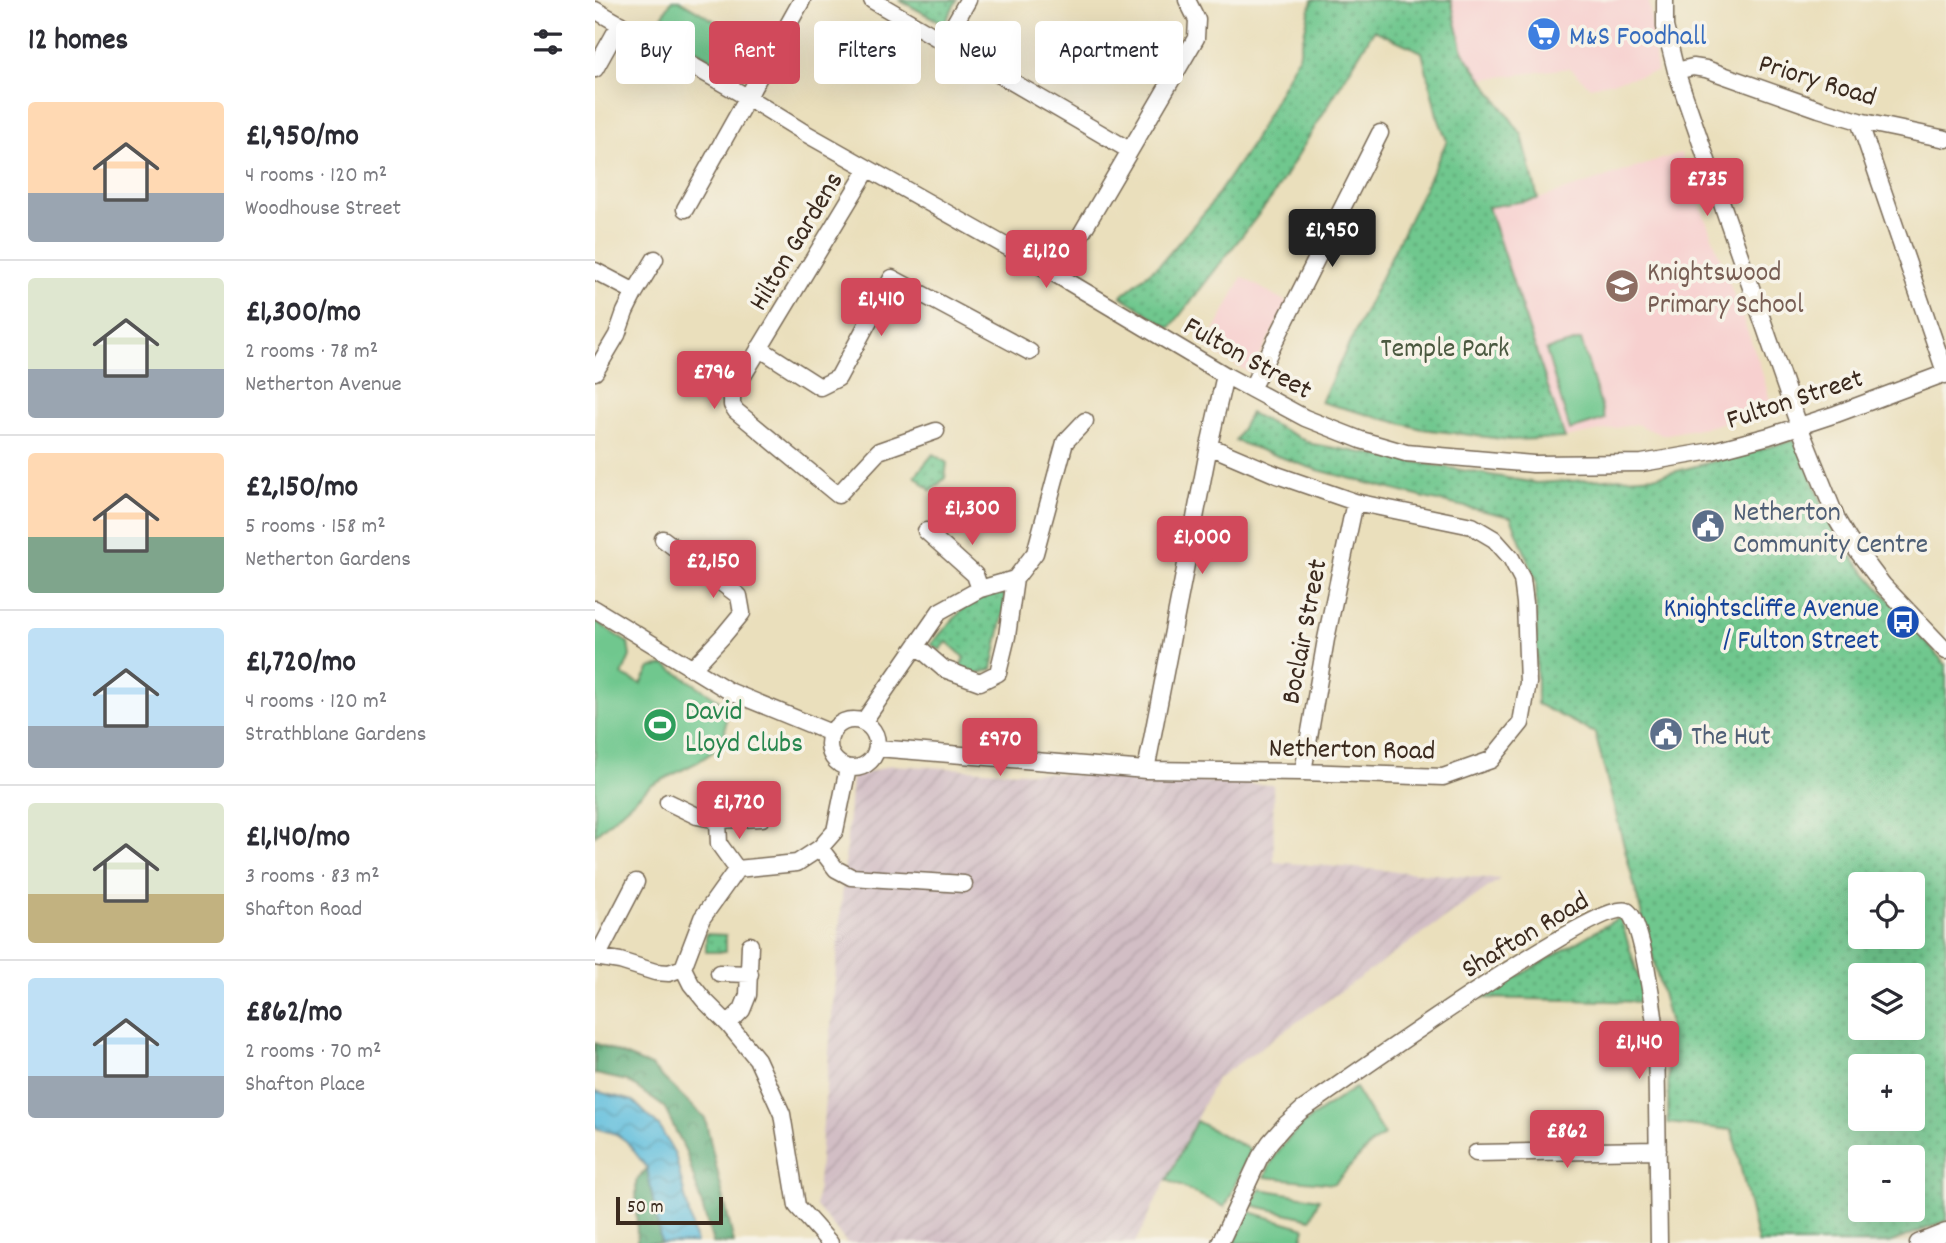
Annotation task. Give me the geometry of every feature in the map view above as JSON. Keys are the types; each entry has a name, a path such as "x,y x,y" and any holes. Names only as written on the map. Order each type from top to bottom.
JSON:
{"street":[{"path":"685,209 803,0"},
{"path":"872,0 935,37"},
{"path":"956,21 968,0"},
{"path":"1057,275 1196,38 1197,20 1187,0"},
{"path":"1665,0 1665,27 1676,71 1799,426 1837,520 1882,584 1946,651"},
{"name":"Fulton Street","path":"595,10 616,22"},
{"path":"595,69 616,31"},
{"name":"Fulton Street","path":"695,67 1225,375 1305,418 1361,440 1406,453 1533,464 1641,463 1713,451 1799,426 1946,374"},
{"name":"Priory Road","path":"1676,71 1693,67 1706,69 1859,121 1946,139"},
{"path":"1016,84 1129,150"},
{"path":"1859,121 1946,374"},
{"path":"1251,389 1380,133"},
{"name":"Hilton Gardens","path":"868,169 732,394 731,405 838,495 879,451 936,431"},
{"path":"595,372 617,335 635,292 655,259"},
{"path":"595,271 635,292"},
{"path":"759,348 820,387 838,378 892,278 1030,352"},
{"path":"1146,770 1225,375"},
{"path":"916,646 944,669 980,682 998,673 1007,636 1015,579 1035,553 1065,442 1085,421"},
{"name":"Netherton Road","path":"877,748 1146,770 1443,777 1490,760 1521,723 1528,683 1522,579 1511,558 1494,539 1472,526 1355,502 1277,475 1209,446"},
{"name":"Boclair Street","path":"1303,772 1326,639 1355,502"},
{"path":"926,531 975,575 981,589"},
{"path":"663,539 739,596 742,613 692,669"},
{"path":"864,721 940,611 981,589 1015,579"},
{"path":"595,609 729,691 831,733"},
{"path":"848,719 864,721 873,729 878,739 875,755 859,768 841,765 834,760 830,752 831,733 841,722 848,719"},
{"path":"829,1243 797,1206 782,1114 757,1059 729,1024 704,1000 683,968 702,918 737,869 797,863 820,848 835,831 849,768"},
{"path":"668,802 697,816 718,820 762,818"},
{"path":"718,820 719,845 737,869"},
{"path":"820,848 836,869 851,877 964,884"},
{"path":"636,882 596,957 656,972 669,973 683,968"},
{"name":"Shafton Road","path":"1220,1243 1261,1157 1270,1142 1297,1114 1456,1004 1543,948 1585,924 1610,912 1622,910 1633,916 1647,967 1654,1008 1659,1243"},
{"path":"729,1024 745,1003 750,974 750,945"},
{"path":"719,973 750,974"},
{"path":"1476,1153 1658,1150"},
{"path":"1918,1243 1946,1232"}],"shaded area":[{"path":"1451,0 1649,0 1657,72 1590,87 1570,68 1482,79 1463,52"},
{"name":"Knightswood Primary School","path":"1681,153 1760,365 1771,404 1767,408 1716,425 1662,435 1636,424 1565,438 1488,207 1538,199"},
{"path":"1242,277 1288,303 1250,373 1206,348"},
{"path":"891,765 1273,785 1274,862 1500,879 1216,1079 1135,1243 847,1243 816,1206 852,778"}],"green space":[{"path":"672,0 679,0 715,21 709,21 709,58 695,50 695,21 660,21"},
{"path":"899,0 957,0 946,21 938,21"},
{"name":"Temple Park","path":"1312,0 1451,0 1463,52 1522,135 1538,199 1488,207 1565,438 1510,440 1422,429 1321,402 1447,141 1437,115 1422,52 1374,30 1273,196 1170,328 1121,296 1162,262 1209,207 1251,145 1299,55"},
{"path":"1581,340 1605,419 1570,430 1546,350"},
{"path":"1250,413 1312,444 1536,483 1658,476 1795,440 1839,542 1946,665 1946,1221 1889,1243 1758,1243 1732,1130 1668,1123 1669,1020 1595,733 1537,704 1536,581 1511,517 1314,469 1235,441"},
{"path":"933,454 947,463 945,478 931,491 915,476"},
{"path":"1004,591 1005,606 992,669 975,675 960,667 965,658 947,642 940,650 931,644 975,596"},
{"name":"David Lloyd Clubs","path":"595,621 628,643 630,656 622,675 641,684 650,668 665,665 719,700 726,716 725,734 714,751 650,786 595,835"},
{"path":"1620,917 1646,1002 1481,998"},
{"path":"706,934 726,935 726,952 706,952"},
{"path":"595,1043 651,1066 705,1118 734,1243 713,1243 686,1152 664,1107 627,1081 595,1074"},
{"path":"1355,1088 1384,1135 1371,1144 1334,1184 1265,1177 1280,1148 1291,1136 1315,1115"},
{"path":"1196,1121 1251,1150 1225,1207 1167,1180"},
{"path":"647,1168 661,1243 637,1243 636,1181"},
{"path":"1260,1189 1319,1199 1311,1219 1252,1205"},
{"path":"1250,1212 1305,1228 1301,1243 1234,1243"}],"water":[{"path":"595,1091 633,1101 659,1126 675,1154 696,1243 661,1243 647,1168 626,1141 616,1134 595,1128"}],"place":[{"name":"M&S Foodhall","path":"1544,34"},
{"name":"Knightswood Primary School","path":"1622,286"},
{"name":"Netherton Community Centre","path":"1708,526"},
{"name":"Knightscliffe Avenue / Fulton Street","path":"1903,622"},
{"name":"David Lloyd Clubs","path":"660,725"},
{"name":"The Hut","path":"1666,734"}]}
